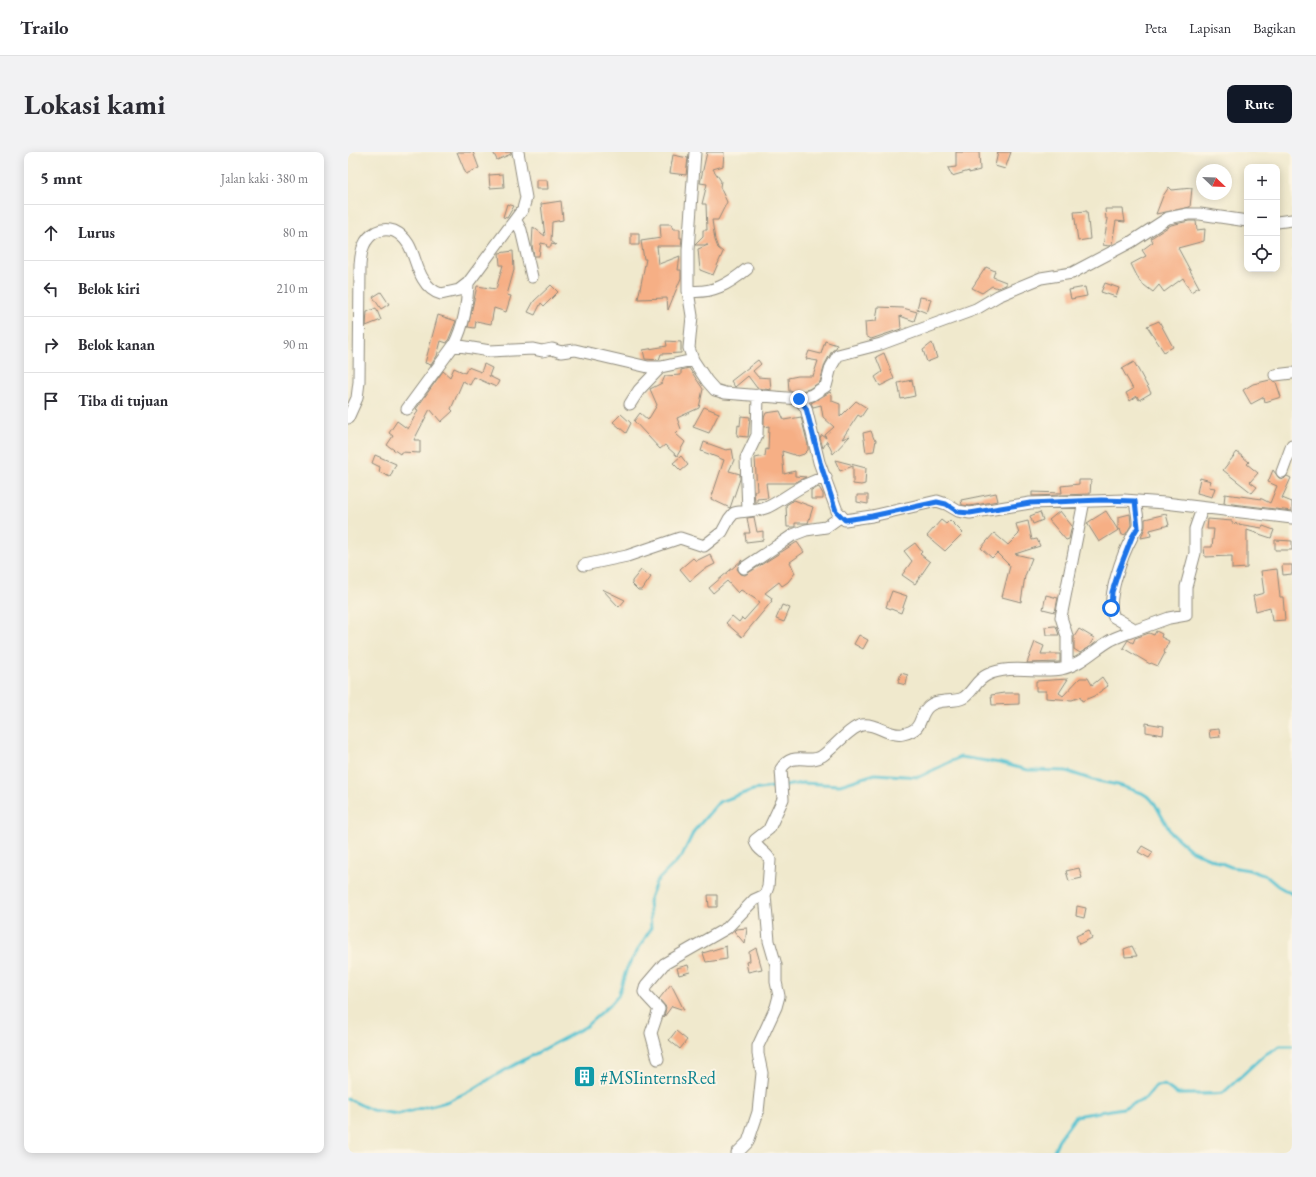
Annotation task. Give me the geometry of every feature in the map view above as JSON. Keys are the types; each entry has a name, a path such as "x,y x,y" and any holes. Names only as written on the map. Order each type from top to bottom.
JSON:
{"street":[{"path":"348,418 357,398 359,382 360,265 362,248 367,238 377,231 387,229 398,233 408,243 423,280 436,292 450,294 459,290 468,283 523,209 526,198 518,152"},
{"path":"695,152 688,250 688,290 692,316 690,348 693,360 715,390 725,393 799,399 812,395 826,386 831,367 838,356 881,344 976,310 1009,291 1041,278 1072,273 1131,242 1168,218 1188,214 1200,214 1244,221"},
{"path":"516,220 532,277"},
{"path":"1280,222 1292,220"},
{"path":"688,290 701,292 731,282 747,269"},
{"path":"407,409 454,345 464,320 467,304 468,283"},
{"path":"454,345 490,351 533,349 542,351 552,349 561,352 572,350 597,354 639,366 661,367 693,360"},
{"path":"630,404 642,386 661,367"},
{"path":"1275,375 1292,373"},
{"path":"748,511 746,458 749,448 758,435 758,395"},
{"path":"799,399 806,408 820,462 836,511 840,517 845,520 853,520 937,502 946,504 958,512 970,513 1030,503 1084,501 1135,501 1165,503 1292,518"},
{"path":"1282,472 1292,445"},
{"path":"584,565 627,556 680,538 704,546 722,532 734,513 768,507 806,484 826,478"},
{"path":"1067,667 1067,636 1060,617 1066,596 1084,501"},
{"path":"1135,501 1138,527 1132,537 1119,570 1112,592 1111,608 1114,617 1136,630"},
{"path":"737,1153 748,1142 758,1112 762,1073 758,1046 776,1007 779,996 776,982 776,965 769,941 765,895 768,887 770,860 769,857 759,850 755,840 769,828 783,799 781,769 788,761 821,758 860,725 875,726 897,734 914,730 920,724 928,707 936,703 963,698 979,679 988,674 1004,670 1044,670 1067,667 1088,656 1111,640 1169,618 1186,615 1186,587 1195,553 1196,529 1202,508"},
{"path":"744,568 793,535 806,530 826,527 840,517"},
{"path":"658,1059 651,1034 659,1009 644,992 646,985 664,964 727,928 754,900 765,895"}],"building":[{"path":"457,152 473,152 479,168 466,174"},
{"path":"493,152 511,152 511,154 497,160"},
{"path":"707,152 724,152 723,166 713,169 721,181 720,187 727,202 718,220 712,220 715,240 718,248 723,252 713,275 700,270 698,249 708,245 695,245 703,237 703,230 707,230 706,204 702,204 707,184 700,183"},
{"path":"956,152 979,152 980,170 969,173 969,171 952,176 948,168 956,167"},
{"path":"998,152 1011,152 1005,169 995,166"},
{"path":"673,155 688,158 686,175 670,173"},
{"path":"503,174 504,187 490,188 489,175"},
{"path":"536,180 547,180 548,189 536,189"},
{"path":"1169,187 1172,190 1192,188 1190,207 1156,214 1163,196"},
{"path":"561,201 563,220 552,222 551,241 556,245 551,244 551,247 547,247 546,244 541,243 539,256 534,256 532,246 533,227 545,236 541,204"},
{"path":"507,204 514,206 507,218 503,217"},
{"path":"1105,209 1123,209 1125,222 1116,221 1112,244 1109,246 1103,245 1108,219 1106,219"},
{"path":"1087,211 1090,239 1078,241 1074,212"},
{"path":"1196,221 1197,230 1205,229 1204,241 1178,248 1199,287 1191,292 1183,278 1164,292 1159,285 1153,292 1140,282 1131,264 1146,256 1142,250 1153,242 1151,238 1171,225"},
{"path":"660,224 671,224 673,229 680,229 680,238 682,238 681,246 657,246 659,264 680,256 678,270 681,270 681,278 668,310 667,298 638,299 646,259 644,259 641,241 661,238"},
{"path":"631,233 639,233 639,245 631,245"},
{"path":"513,251 514,270 507,295 511,296 506,312 494,308 491,324 476,321 475,328 468,327 477,286 496,289 503,265 500,265 499,253"},
{"path":"986,267 995,271 993,277 1006,282 1006,285 998,288 992,286 982,293 972,288"},
{"path":"1105,283 1119,288 1116,297 1101,292"},
{"path":"551,285 558,292 544,306 541,303 535,315 528,312 534,301"},
{"path":"1085,287 1087,296 1071,299 1069,290"},
{"path":"381,292 389,304 381,309 373,297"},
{"path":"920,297 931,299 927,313 917,309"},
{"path":"878,307 903,308 917,312 914,321 900,316 901,329 871,339 866,336 865,322 876,321"},
{"path":"376,308 381,320 366,326 367,312"},
{"path":"438,315 456,321 447,343 441,341 437,356 431,365 425,363"},
{"path":"1159,321 1173,347 1164,352 1147,326"},
{"path":"666,341 681,342 681,353 661,354 659,360 645,359 643,350 667,346"},
{"path":"825,341 837,345 825,364 820,382 809,389 798,392 789,391 788,378 813,376 818,361 806,359 809,351 821,354"},
{"path":"932,343 937,358 927,362 923,350"},
{"path":"884,353 894,379 880,386 875,377 882,372 876,357"},
{"path":"758,360 761,364 753,371 758,377 770,378 771,390 757,388 748,376 735,387 731,381"},
{"path":"1134,362 1151,393 1139,400 1137,396 1130,401 1126,393 1133,389 1122,369"},
{"path":"484,364 492,368 489,376 499,381 496,387 474,377 470,385 463,381 451,409 453,411 441,422 430,409 414,440 420,440 420,453 401,452 400,454 387,445 393,436 389,433 397,421 408,429 418,410 416,409 443,371 450,377 454,368 465,373 468,367 481,372"},
{"path":"689,368 703,389 699,408 677,418 681,429 676,434 685,442 677,456 665,445 660,449 634,421 640,413 648,420 657,405 650,389 662,383 665,376 681,375 681,370"},
{"path":"912,380 915,396 901,399 898,383"},
{"path":"1270,380 1276,382 1281,397 1265,402 1264,397 1251,404 1243,390 1253,384"},
{"path":"830,392 832,395 832,401 840,404 840,417 856,401 867,408 861,417 858,415 842,439 850,436 833,454 827,441 823,448 820,438 822,435 826,438 825,435 834,427 823,417 821,405 813,407 811,403"},
{"path":"704,407 719,413 709,433 693,427"},
{"path":"780,411 784,420 801,417 808,445 808,450 804,454 798,456 782,451 784,474 795,471 795,476 806,477 794,483 766,483 768,498 757,499 757,503 755,503 754,491 757,491 755,458 765,456 766,449 768,450 769,426 764,427 764,418 766,413"},
{"path":"621,414 631,423 626,433 613,422"},
{"path":"741,416 750,417 748,437 737,436"},
{"path":"871,431 874,439 876,440 874,451 866,452 863,433"},
{"path":"704,442 726,450 732,449 734,460 729,471 740,474 740,479 730,508 711,499 724,460 701,451"},
{"path":"1237,452 1249,462 1247,464 1258,473 1250,482 1257,487 1252,493 1223,470"},
{"path":"375,455 396,464 390,477 379,472 380,467 372,463"},
{"path":"681,456 688,465 681,471 673,463"},
{"path":"835,460 866,468 865,484 853,484 853,466 840,471"},
{"path":"1273,470 1279,478 1284,479 1287,476 1291,478 1282,498 1292,502 1292,511 1224,503 1225,494 1262,499 1270,503 1277,486 1268,482"},
{"path":"1200,478 1211,481 1209,487 1215,488 1212,497 1197,493"},
{"path":"1079,480 1091,480 1090,494 1032,496 1032,492 1062,493 1061,486 1079,484"},
{"path":"819,487 823,494 823,499 811,499 811,490"},
{"path":"996,493 998,501 970,506 962,505 961,500"},
{"path":"857,495 868,495 868,504 857,502"},
{"path":"794,500 813,507 808,523 795,523 795,527 787,527 786,505"},
{"path":"1060,511 1072,526 1069,539 1066,540 1049,520"},
{"path":"1106,511 1118,530 1118,517 1130,514 1131,525 1126,534 1122,535 1120,529 1099,542 1087,523"},
{"path":"1040,512 1043,520 1033,524 1030,516"},
{"path":"1166,514 1169,525 1150,530 1151,536 1141,538 1145,527 1145,519"},
{"path":"754,517 757,532 763,531 763,540 746,542 745,533 750,533 747,518"},
{"path":"1208,519 1232,521 1232,523 1262,528 1263,526 1274,530 1271,538 1247,530 1247,568 1232,569 1232,556 1205,557 1204,547 1212,547 1214,529 1207,529"},
{"path":"941,520 946,524 950,520 963,533 945,551 927,536"},
{"path":"1028,521 1032,540 1037,539 1040,546 1015,554 1032,558 1025,576 1021,602 1002,597 1010,566 997,553 992,558 981,548 994,533 1008,545 1019,534 1016,524"},
{"path":"1275,540 1292,541 1292,550 1275,550"},
{"path":"797,542 804,552 790,562 795,573 788,582 782,586 779,582 765,593 772,598 772,601 742,637 726,623 732,616 739,622 742,618 744,620 760,602 741,590 738,593 727,581 713,593 709,588 742,560 737,569 741,574 745,575"},
{"path":"915,543 922,552 920,554 930,562 915,584 902,575 912,561 904,551"},
{"path":"710,554 715,564 703,570 690,581 680,569 693,558 696,561"},
{"path":"1282,565 1292,565 1292,574 1283,575"},
{"path":"1277,569 1280,597 1283,597 1285,620 1272,621 1270,607 1256,611 1253,596 1264,593 1261,571"},
{"path":"641,570 651,577 642,590 638,590 632,584 632,581"},
{"path":"602,589 625,600 619,607"},
{"path":"892,591 907,596 901,613 886,607"},
{"path":"1046,595 1058,598 1055,612 1043,609"},
{"path":"782,605 790,608 784,622 776,619"},
{"path":"1056,626 1059,635 1046,635 1045,627"},
{"path":"1079,629 1094,638 1088,648 1080,653 1074,649 1074,637"},
{"path":"1156,631 1162,634 1161,637 1169,641 1158,666 1151,663 1150,664 1123,648 1128,640 1133,643 1135,638 1149,633 1154,635"},
{"path":"859,635 868,640 863,649 854,644"},
{"path":"1035,642 1044,646 1041,654 1060,654 1060,662 1027,663"},
{"path":"901,673 908,675 906,685 898,683"},
{"path":"1102,677 1108,686 1094,696 1082,701 1080,697 1072,700 1046,698 1046,691 1036,691 1036,681 1068,679 1059,693 1063,696 1080,678 1088,678 1092,685"},
{"path":"1019,693 1019,704 992,705 991,695"},
{"path":"1146,723 1164,726 1163,735 1146,732"},
{"path":"1219,729 1220,737 1210,738 1209,730"},
{"path":"1142,846 1153,852 1149,858 1138,852"},
{"path":"1079,868 1082,878 1069,881 1066,871"},
{"path":"708,895 717,895 717,907 709,907"},
{"path":"1077,906 1086,908 1084,918 1076,916"},
{"path":"747,928 745,944 734,931 736,929"},
{"path":"1089,930 1092,938 1079,944 1076,936"},
{"path":"726,946 727,959 706,962 703,953"},
{"path":"1132,946 1137,956 1125,957 1124,949"},
{"path":"756,948 762,969 748,972 746,962 750,961 749,952"},
{"path":"688,965 690,972 679,975 677,968"},
{"path":"671,984 684,1010 672,1006 664,1017 666,1007 659,999"},
{"path":"676,1031 687,1040 680,1049 669,1040"}],"waterway":[{"path":"785,786 802,783 840,785 875,774 919,777 960,757 1000,763 1028,770 1066,771 1142,793 1150,798 1155,804 1171,833 1192,851 1231,867 1249,870 1266,876 1278,886 1292,894"},
{"path":"348,1099 372,1110 398,1114 446,1102 472,1090 496,1075 585,1027 618,996 627,968 651,928 649,901 656,882 682,856 694,831 719,802 753,790 779,786"},
{"path":"1053,1153 1059,1139 1076,1116 1123,1108 1145,1099 1156,1086 1164,1085 1178,1094 1223,1093 1264,1055 1280,1046 1292,1046"}],"place":[{"name":"#MSIinternsRed","path":"585,1077"}],"route":[{"path":"799,399 806,408 820,462 836,511 840,517 845,520 853,520 937,502 946,504 958,512 970,513 1030,503 1101,500 1135,501 1138,527 1125,552 1119,570 1112,592 1111,608"}]}
